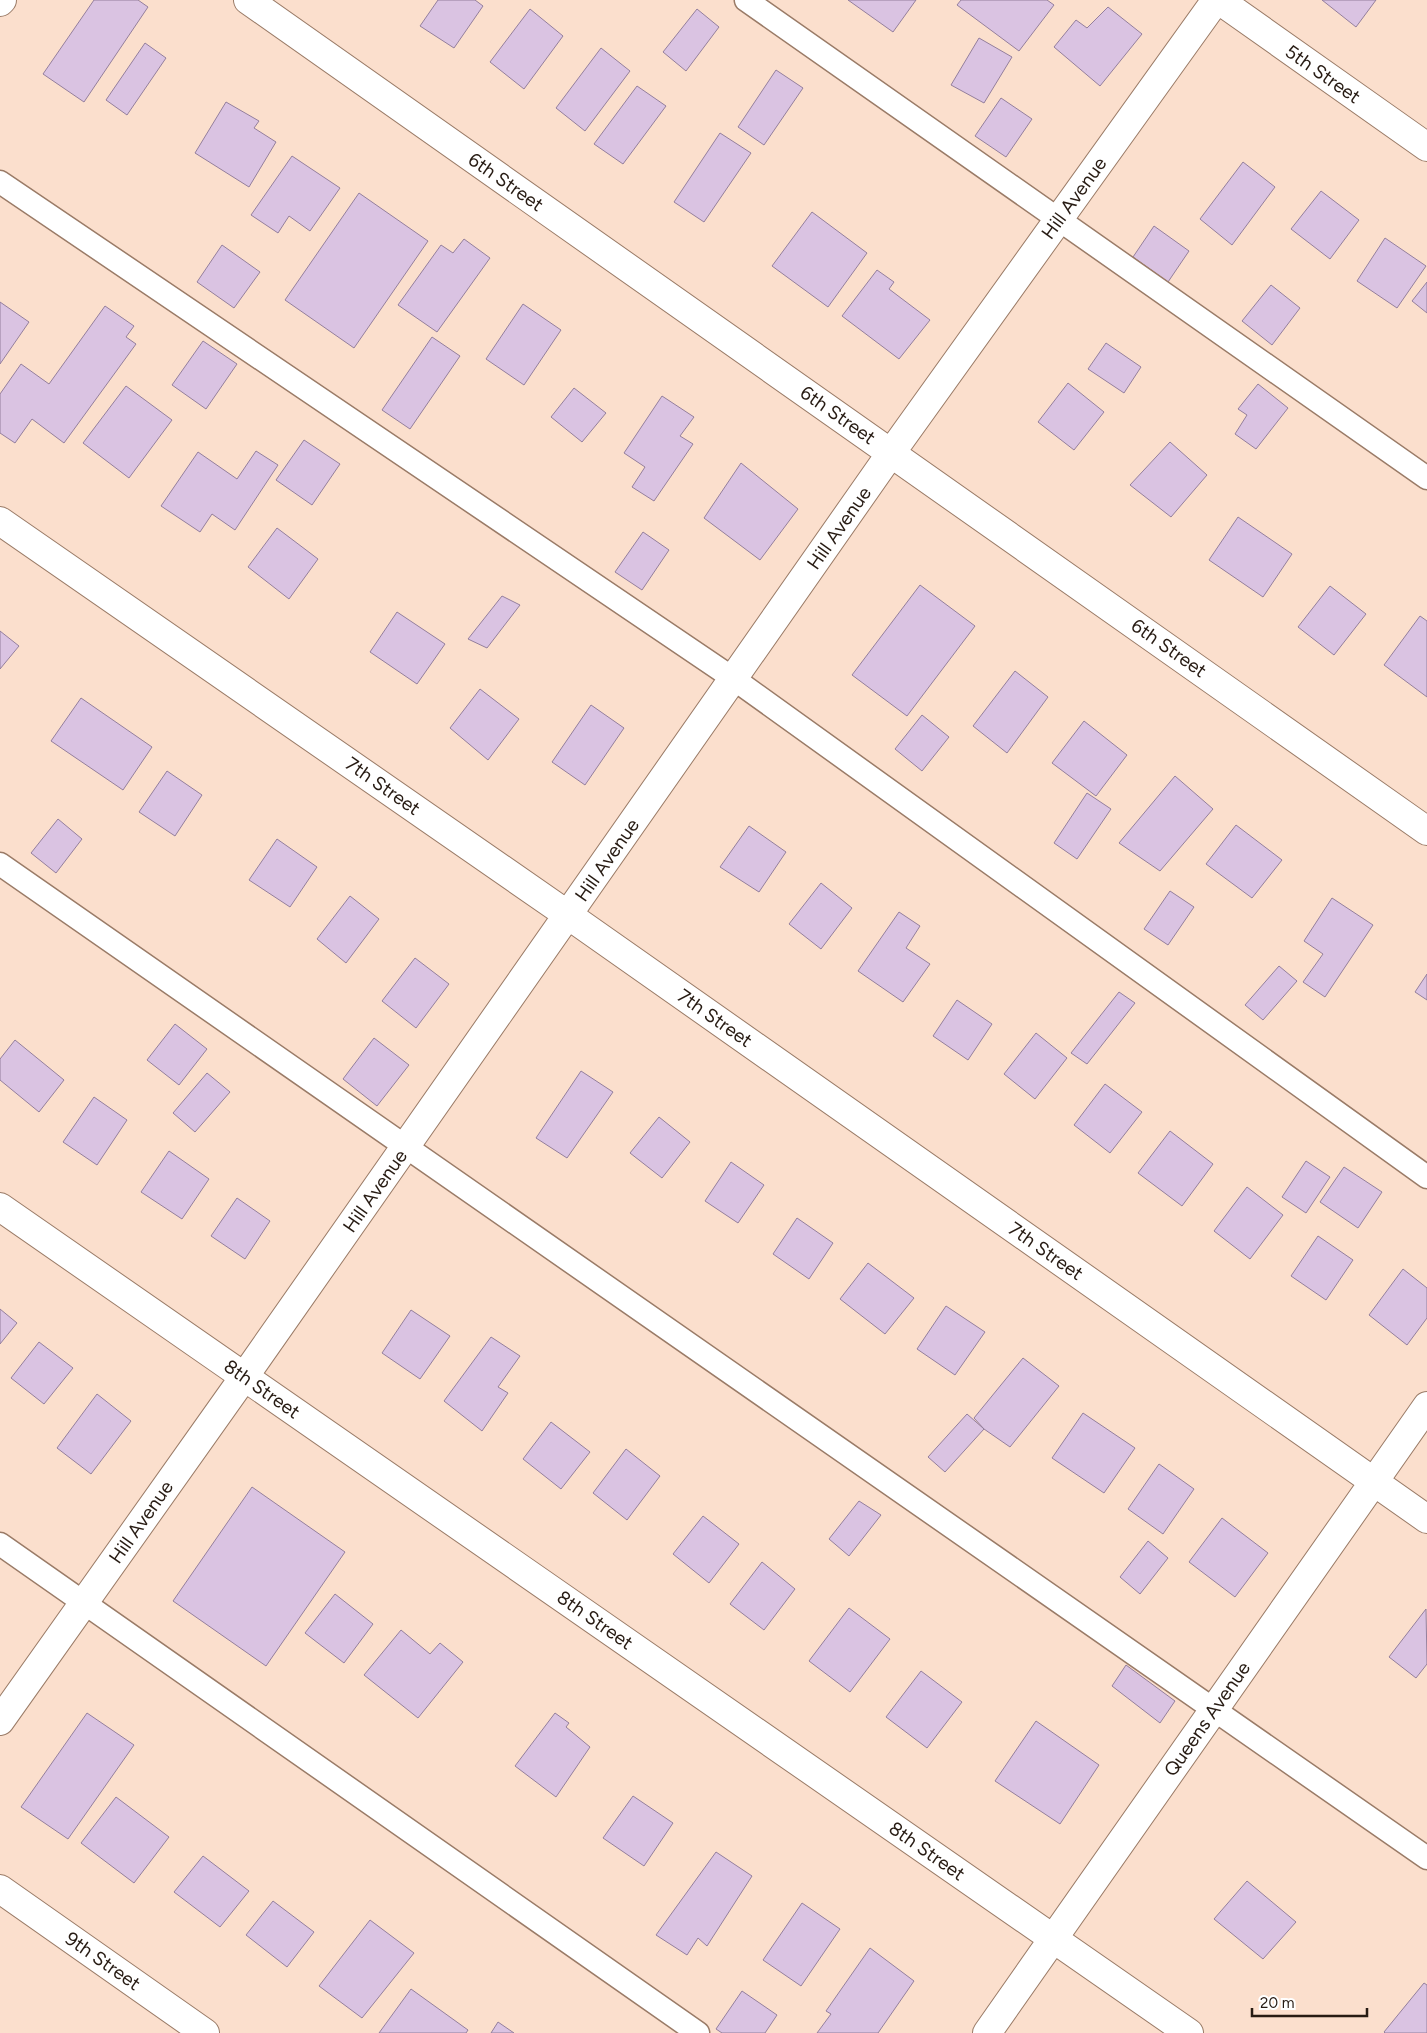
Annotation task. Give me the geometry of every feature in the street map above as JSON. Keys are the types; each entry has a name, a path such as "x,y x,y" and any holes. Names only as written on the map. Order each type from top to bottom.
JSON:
{"street":[{"name":"6th Street","path":"248,0 1427,831"},
{"name":"Hill Avenue","path":"0,1721 244,1377 892,453 1218,0"},
{"name":"5th Street","path":"1218,0 1427,147"},
{"name":"7th Street","path":"0,521 568,915 1427,1519"},
{"name":"8th Street","path":"0,1207 1189,2033"},
{"name":"Queens Avenue","path":"987,2033 1427,1406"},
{"name":"9th Street","path":"0,1889 206,2033"}],"lane":[{"path":"746,0 1427,478"},
{"path":"0,182 734,679 1427,1177"},
{"path":"0,864 407,1145 1427,1858"},
{"path":"0,1544 698,2033"}],"building":[{"path":"94,0 138,0 148,7 84,102 43,74"},
{"path":"438,0 475,0 483,6 454,48 420,26"},
{"path":"848,0 916,0 893,32"},
{"path":"961,0 1047,0 1054,5 1019,51 957,5"},
{"path":"1322,0 1376,0 1356,27"},
{"path":"1108,7 1142,34 1100,86 1054,47 1076,20 1087,28"},
{"path":"530,9 563,36 524,89 490,62"},
{"path":"697,9 719,27 686,71 663,52"},
{"path":"979,38 1012,57 984,103 951,85"},
{"path":"145,43 166,58 127,115 106,100"},
{"path":"601,48 630,71 585,131 556,108"},
{"path":"776,70 803,88 764,145 738,127"},
{"path":"637,86 666,106 623,164 594,144"},
{"path":"1001,98 1032,119 1006,157 975,136"},
{"path":"226,102 259,121 254,128 276,142 249,187 195,153"},
{"path":"720,133 751,153 704,222 674,202"},
{"path":"292,156 340,188 310,231 289,216 278,233 251,215"},
{"path":"1243,162 1275,187 1232,245 1200,219"},
{"path":"1321,191 1359,220 1330,259 1291,229"},
{"path":"359,193 428,241 354,348 285,300"},
{"path":"812,212 867,253 828,307 772,266"},
{"path":"1154,226 1189,251 1168,282 1133,257"},
{"path":"1385,238 1426,266 1397,308 1357,281"},
{"path":"464,239 490,258 437,332 398,305 441,245 453,253"},
{"path":"222,245 260,272 234,308 197,282"},
{"path":"877,270 894,282 889,289 930,320 899,359 842,316"},
{"path":"1427,282 1427,313 1412,301"},
{"path":"1271,285 1300,308 1272,345 1242,321"},
{"path":"0,302 29,322 0,364"},
{"path":"523,304 561,330 524,385 486,359"},
{"path":"105,306 134,326 126,337 136,344 64,443 32,419 15,443 0,433 0,394 21,364 49,384"},
{"path":"432,337 460,356 410,429 382,410"},
{"path":"203,341 237,364 206,409 172,385"},
{"path":"1106,343 1141,367 1124,393 1088,369"},
{"path":"1068,383 1104,412 1074,450 1038,422"},
{"path":"1258,384 1288,408 1256,449 1235,434 1247,415 1238,409"},
{"path":"126,386 172,420 129,478 83,443"},
{"path":"574,388 606,413 582,442 551,417"},
{"path":"662,396 694,417 680,436 693,444 654,501 632,487 645,467 624,453"},
{"path":"304,440 340,464 312,505 276,480"},
{"path":"1170,442 1207,475 1171,517 1130,485"},
{"path":"256,451 278,465 235,530 212,514 200,532 161,506 198,452 237,479"},
{"path":"741,463 798,509 760,560 704,518"},
{"path":"1238,517 1292,554 1263,597 1209,560"},
{"path":"277,528 318,559 289,599 248,567"},
{"path":"643,532 669,550 642,590 615,572"},
{"path":"920,585 975,626 907,716 852,675"},
{"path":"1330,586 1366,614 1334,655 1298,627"},
{"path":"502,596 520,605 487,648 468,639"},
{"path":"397,612 445,644 417,684 370,652"},
{"path":"1420,616 1427,621 1427,697 1384,665"},
{"path":"0,631 19,646 0,669"},
{"path":"1015,671 1048,697 1007,753 973,726"},
{"path":"480,689 519,719 488,760 450,728"},
{"path":"81,698 152,747 123,790 51,741"},
{"path":"591,705 624,728 585,785 552,762"},
{"path":"922,715 949,737 922,771 895,749"},
{"path":"1084,721 1127,755 1096,796 1052,763"},
{"path":"167,771 202,795 175,836 139,812"},
{"path":"1175,776 1213,809 1160,871 1119,843"},
{"path":"1087,793 1111,809 1077,859 1054,843"},
{"path":"58,819 82,839 56,873 31,853"},
{"path":"1236,825 1282,860 1252,898 1206,864"},
{"path":"749,826 786,852 759,892 720,867"},
{"path":"277,839 317,867 290,907 249,880"},
{"path":"821,883 852,908 821,949 789,924"},
{"path":"1170,891 1194,907 1168,945 1144,929"},
{"path":"350,896 379,919 346,963 317,939"},
{"path":"1332,898 1373,925 1325,997 1303,982 1323,954 1304,941"},
{"path":"899,912 920,926 906,948 930,964 903,1002 858,971"},
{"path":"415,958 449,984 416,1028 382,1001"},
{"path":"1279,966 1297,981 1263,1020 1245,1005"},
{"path":"1427,974 1427,1000 1415,992"},
{"path":"1119,992 1135,1003 1087,1064 1071,1053"},
{"path":"957,1000 992,1024 968,1060 933,1036"},
{"path":"175,1024 207,1049 179,1085 147,1060"},
{"path":"1036,1033 1067,1058 1035,1099 1004,1074"},
{"path":"374,1038 409,1065 377,1106 343,1079"},
{"path":"15,1040 64,1080 39,1112 0,1080 0,1059"},
{"path":"581,1071 613,1092 567,1158 536,1138"},
{"path":"207,1073 230,1092 195,1132 173,1113"},
{"path":"1105,1084 1142,1112 1110,1153 1074,1125"},
{"path":"94,1097 127,1120 97,1165 63,1142"},
{"path":"659,1117 690,1142 662,1178 630,1153"},
{"path":"1170,1131 1213,1164 1182,1206 1138,1173"},
{"path":"169,1151 209,1179 182,1219 141,1192"},
{"path":"1306,1161 1330,1177 1306,1213 1282,1197"},
{"path":"731,1162 764,1185 738,1223 705,1201"},
{"path":"1344,1167 1382,1192 1358,1228 1320,1202"},
{"path":"1247,1187 1283,1215 1250,1259 1214,1231"},
{"path":"237,1198 270,1221 245,1259 211,1236"},
{"path":"797,1218 833,1243 809,1279 773,1254"},
{"path":"1318,1236 1353,1260 1326,1300 1291,1276"},
{"path":"868,1263 914,1298 885,1334 840,1299"},
{"path":"1403,1269 1427,1288 1427,1318 1407,1345 1369,1315"},
{"path":"946,1306 985,1332 955,1375 917,1349"},
{"path":"0,1309 17,1323 0,1344"},
{"path":"411,1310 450,1336 420,1379 382,1353"},
{"path":"491,1337 520,1356 498,1387 508,1393 482,1431 444,1401"},
{"path":"39,1342 73,1368 44,1404 11,1378"},
{"path":"1023,1358 1059,1386 1010,1447 984,1429 974,1418"},
{"path":"97,1394 131,1421 91,1474 57,1448"},
{"path":"1083,1413 1135,1448 1104,1493 1052,1458"},
{"path":"967,1414 984,1429 945,1472 928,1457"},
{"path":"551,1422 590,1452 561,1489 523,1459"},
{"path":"626,1449 660,1476 627,1520 593,1493"},
{"path":"1159,1464 1194,1489 1163,1534 1128,1509"},
{"path":"252,1487 345,1552 266,1666 173,1601"},
{"path":"859,1501 881,1515 849,1556 829,1539"},
{"path":"703,1516 739,1544 709,1583 673,1554"},
{"path":"1222,1518 1268,1553 1235,1597 1189,1562"},
{"path":"1148,1541 1168,1558 1140,1594 1120,1577"},
{"path":"762,1562 795,1589 764,1630 730,1604"},
{"path":"335,1594 373,1624 344,1663 305,1633"},
{"path":"849,1608 890,1639 850,1692 809,1661"},
{"path":"1426,1609 1427,1664 1416,1678 1389,1657"},
{"path":"401,1630 430,1654 440,1643 463,1662 418,1718 364,1675"},
{"path":"1126,1665 1175,1701 1160,1723 1112,1686"},
{"path":"921,1671 962,1702 927,1748 886,1717"},
{"path":"87,1713 134,1745 68,1839 21,1807"},
{"path":"555,1713 569,1723 566,1727 590,1747 556,1797 515,1766"},
{"path":"1036,1721 1099,1765 1060,1824 995,1781"},
{"path":"633,1796 673,1823 644,1866 603,1838"},
{"path":"116,1797 169,1837 134,1883 81,1843"},
{"path":"716,1852 752,1876 707,1946 698,1938 687,1955 656,1935"},
{"path":"203,1856 249,1891 220,1927 174,1892"},
{"path":"1247,1881 1296,1922 1263,1959 1214,1919"},
{"path":"273,1901 314,1932 287,1967 246,1935"},
{"path":"802,1903 840,1929 801,1986 763,1960"},
{"path":"370,1920 414,1953 362,2018 319,1986"},
{"path":"870,1948 914,1981 878,2033 817,2033 831,2014 826,2011"},
{"path":"1424,1983 1427,1985 1427,2033 1385,2033 1384,2032"},
{"path":"411,1989 468,2030 466,2033 379,2033"},
{"path":"742,1991 777,2015 765,2033 722,2033 716,2029"},
{"path":"498,2022 514,2033 491,2033"}]}
